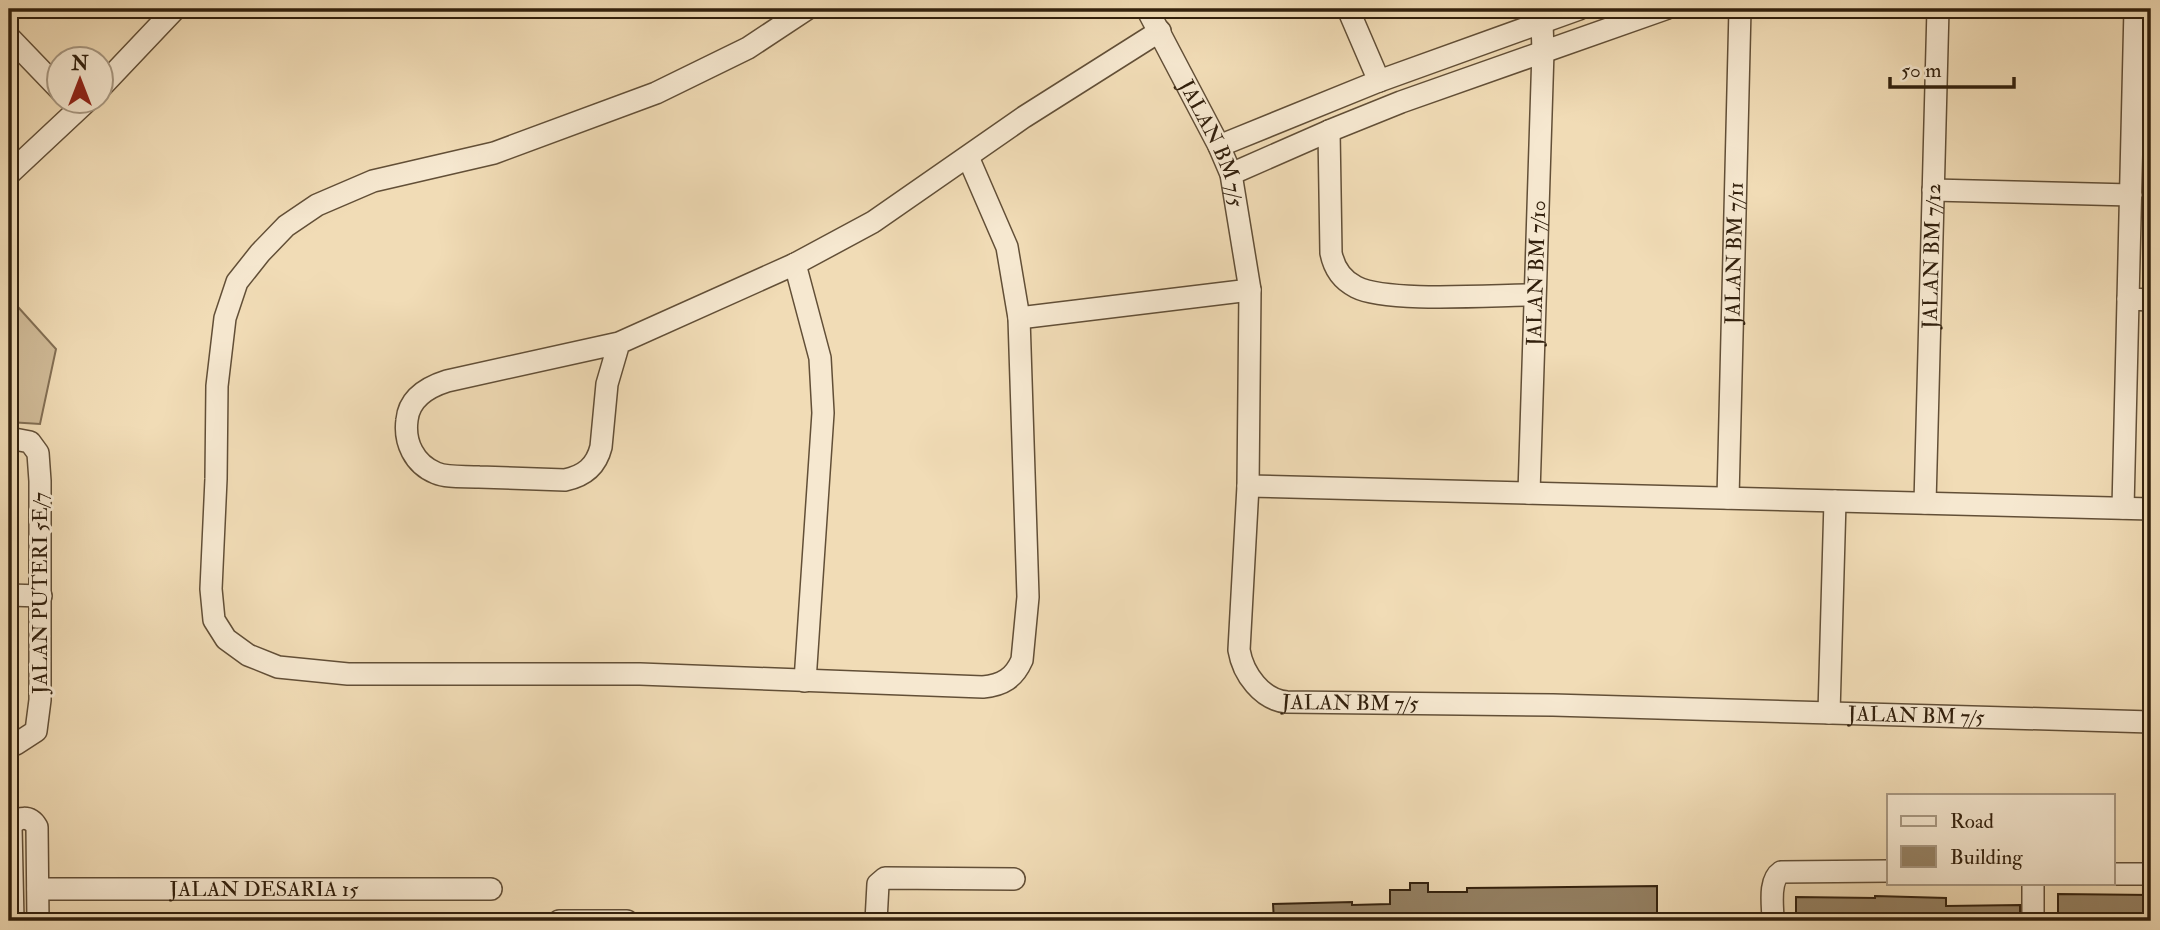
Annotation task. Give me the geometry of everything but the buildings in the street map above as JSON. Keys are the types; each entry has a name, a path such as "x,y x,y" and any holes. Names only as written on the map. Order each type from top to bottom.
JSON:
{"street":[{"path":"116,71 175,9"},
{"path":"807,9 748,48 656,93 494,153 373,181 317,205 286,226 260,253 237,282 225,318 217,386 211,589 214,620 226,639 248,655 278,667 348,674 640,674 984,687 1003,683 1018,669 1022,660 1028,597 1019,318 1007,247 968,157"},
{"name":"JALAN BM 7/5","path":"1147,9 1231,174 1250,290 1248,486 1239,650 1241,661 1255,684 1272,699 1287,702 1553,705 2151,722"},
{"path":"1348,9 1379,81"},
{"path":"1219,146 1543,16 1579,9"},
{"path":"1231,174 1401,102 1665,9"},
{"name":"JALAN BM 7/11","path":"1728,498 1740,9"},
{"name":"JALAN BM 7/12","path":"1925,503 1938,9"},
{"path":"2123,508 2135,9"},
{"name":"JALAN BM 7/10","path":"1529,493 1543,16"},
{"path":"619,343 607,383 601,447 598,458 585,473 565,480 439,474 426,468 408,443 407,418 415,400 430,387 619,343 795,264 873,222 1024,117 1160,31"},
{"path":"9,37 46,75"},
{"path":"9,174 66,116"},
{"path":"1329,131 1331,253 1337,270 1350,283 1366,291 1410,295 1534,295"},
{"path":"1933,190 2131,195"},
{"path":"795,264 820,358 823,413 805,681"},
{"path":"1019,318 1250,290"},
{"path":"2128,299 2151,300"},
{"name":"JALAN PUTERI 5E/7","path":"9,745 16,744 36,732 40,700 41,596 38,453 30,442 11,438"},
{"path":"1248,486 2151,509"},
{"path":"1829,713 1835,501"},
{"path":"9,595 41,596"},
{"path":"13,921 11,827 18,818 30,818 37,827 38,921"},
{"path":"1773,921 1773,883 1774,878 1781,872 1887,871"},
{"path":"2114,874 2151,874"},
{"path":"876,921 878,884 885,878 1014,879"},
{"path":"2033,884 2033,921"},
{"name":"JALAN DESARIA 15","path":"38,889 491,889"},
{"path":"559,921 627,921"}],"shaded area":[{"path":"9,297 56,349 40,424 9,422"}]}
